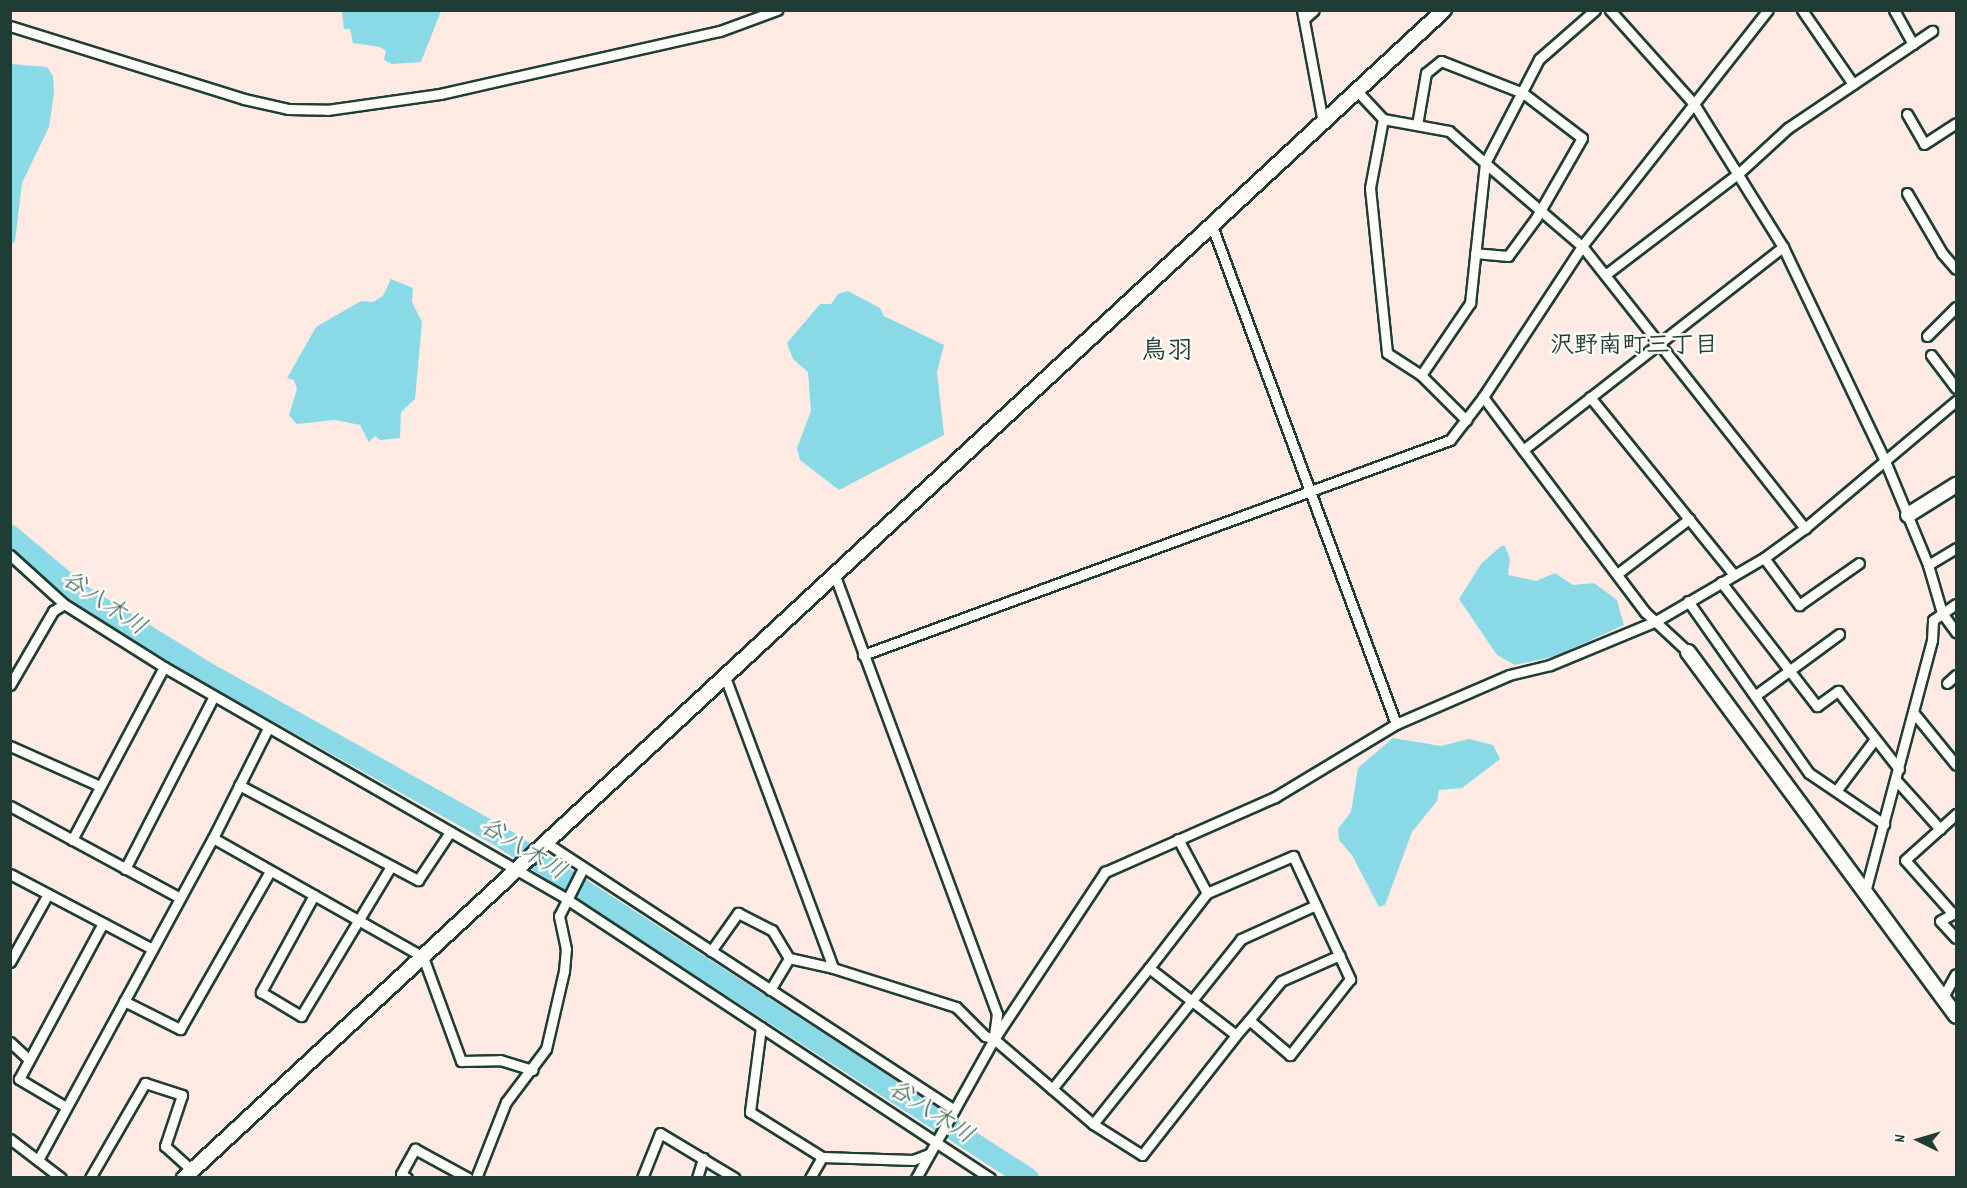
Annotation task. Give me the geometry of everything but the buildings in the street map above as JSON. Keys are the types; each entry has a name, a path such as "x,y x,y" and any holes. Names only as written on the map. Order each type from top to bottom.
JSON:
{"street":[{"path":"10,26 244,99 288,109 327,110 440,94 720,31 777,10"},
{"path":"1314,10 1303,15 1323,122"},
{"path":"90,1178 145,1083 182,1095 165,1146 188,1174 1444,10"},
{"path":"1421,375 1470,303 1485,163 1539,59 1595,10"},
{"path":"1610,10 1694,104 1739,173 1783,248 1885,460 1928,565 1942,613 1956,632"},
{"path":"864,655 1310,494 1450,440 1484,397 1582,246 1694,104 1758,14 1768,10"},
{"path":"1802,10 1853,84"},
{"path":"1894,10 1913,44"},
{"path":"1605,275 1739,173 1788,128 1932,31"},
{"path":"1417,125 1426,73 1441,61 1523,93 1582,138 1508,256 1475,253"},
{"path":"1357,91 1383,119 1449,131 1582,246 1805,528"},
{"path":"1906,114 1924,144 1956,123"},
{"path":"1383,119 1370,188 1387,353 1421,375 1466,420"},
{"path":"1907,193 1942,253 1956,269"},
{"path":"1212,226 1396,724"},
{"path":"1523,450 1783,248"},
{"path":"1927,336 1956,307"},
{"path":"1931,355 1956,388"},
{"path":"1484,397 1617,574 1656,621 1688,652 1956,1016"},
{"path":"1590,397 1734,575"},
{"path":"916,1178 994,1039 1105,872 1275,797 1396,724 1509,675 1550,665 1656,621 1764,558 1805,528 1956,401"},
{"path":"1908,515 1956,485"},
{"path":"1617,574 1689,519"},
{"path":"1928,565 1956,548"},
{"path":"10,555 64,604 213,698 566,898 990,1178"},
{"path":"1764,558 1799,605 1859,563"},
{"path":"835,576 997,1014 994,1039"},
{"path":"1721,582 1817,706 1838,691 1899,769"},
{"path":"1688,601 1809,773 1884,824"},
{"path":"10,685 53,611 64,604"},
{"path":"1865,892 1932,640 1933,620 1956,604"},
{"path":"1756,695 1839,634"},
{"path":"72,840 164,667"},
{"path":"1947,684 1956,675"},
{"path":"725,677 833,968"},
{"path":"125,869 213,698"},
{"path":"1913,712 1956,765"},
{"path":"38,1160 213,838 268,728"},
{"path":"1836,791 1875,739"},
{"path":"10,746 100,786"},
{"path":"1896,780 1940,829"},
{"path":"239,785 418,880 450,832"},
{"path":"10,806 180,898"},
{"path":"1956,814 1905,860 1955,913 1940,921 1956,938"},
{"path":"213,838 423,957 461,1061 500,1060 532,1070"},
{"path":"1178,839 1207,893"},
{"path":"545,842 954,1110"},
{"path":"1052,1089 1207,893 1293,856 1350,979 1290,1055 1249,1020"},
{"path":"314,895 261,992 301,1016 391,866"},
{"path":"476,1178 506,1102 546,1049 564,971 566,949 559,916 583,868"},
{"path":"124,1001 180,1029 270,871"},
{"path":"10,874 152,949"},
{"path":"10,962 48,894"},
{"path":"1094,1124 1241,939 1316,904"},
{"path":"711,951 738,913 772,930 789,958 833,968 956,1007 985,1036 994,1039 1094,1124 1142,1155 1281,981 1340,955"},
{"path":"66,1107 19,1079 103,923"},
{"path":"770,990 789,958"},
{"path":"1149,968 1236,1035"},
{"path":"1943,997 1956,974"},
{"path":"761,1027 750,1112 822,1157 913,1160 929,1154"},
{"path":"10,1042 28,1059"},
{"path":"642,1178 660,1133 735,1178"},
{"path":"10,1139 61,1178"},
{"path":"407,1178 401,1174 415,1149 468,1178"},
{"path":"810,1178 822,1157"},
{"path":"697,1178 703,1158"}],"water":[{"path":"342,10 441,11 421,62 392,64 384,60 386,51 380,47 353,43 350,29 344,29"},
{"path":"11,64 47,67 53,76 54,93 49,127 22,183 15,241 11,244"},
{"path":"391,279 413,288 412,302 422,322 415,399 401,412 400,438 380,440 375,436 369,442 360,425 335,420 297,424 289,415 297,389 294,380 287,378 316,327 361,301 373,302 383,296"},
{"path":"848,291 880,308 884,316 944,345 937,372 944,435 839,490 800,460 797,448 811,411 808,372 793,359 787,343 820,304 831,304 838,294"},
{"path":"1501,546 1505,546 1510,559 1508,575 1536,581 1555,573 1573,585 1594,583 1617,600 1624,625 1556,656 1515,665 1497,655 1459,599 1481,564"},
{"path":"1393,738 1441,746 1469,739 1493,745 1500,759 1462,788 1439,790 1437,801 1412,832 1385,905 1379,907 1352,855 1339,840 1338,829 1351,812 1358,768"}],"waterway":[{"name":"谷八木川","path":"10,535 83,596 210,674 495,833 1028,1178"}],"district":[{"name":"沢野南町三丁目","path":"1634,348"},
{"name":"鳥羽","path":"1167,353"}]}
